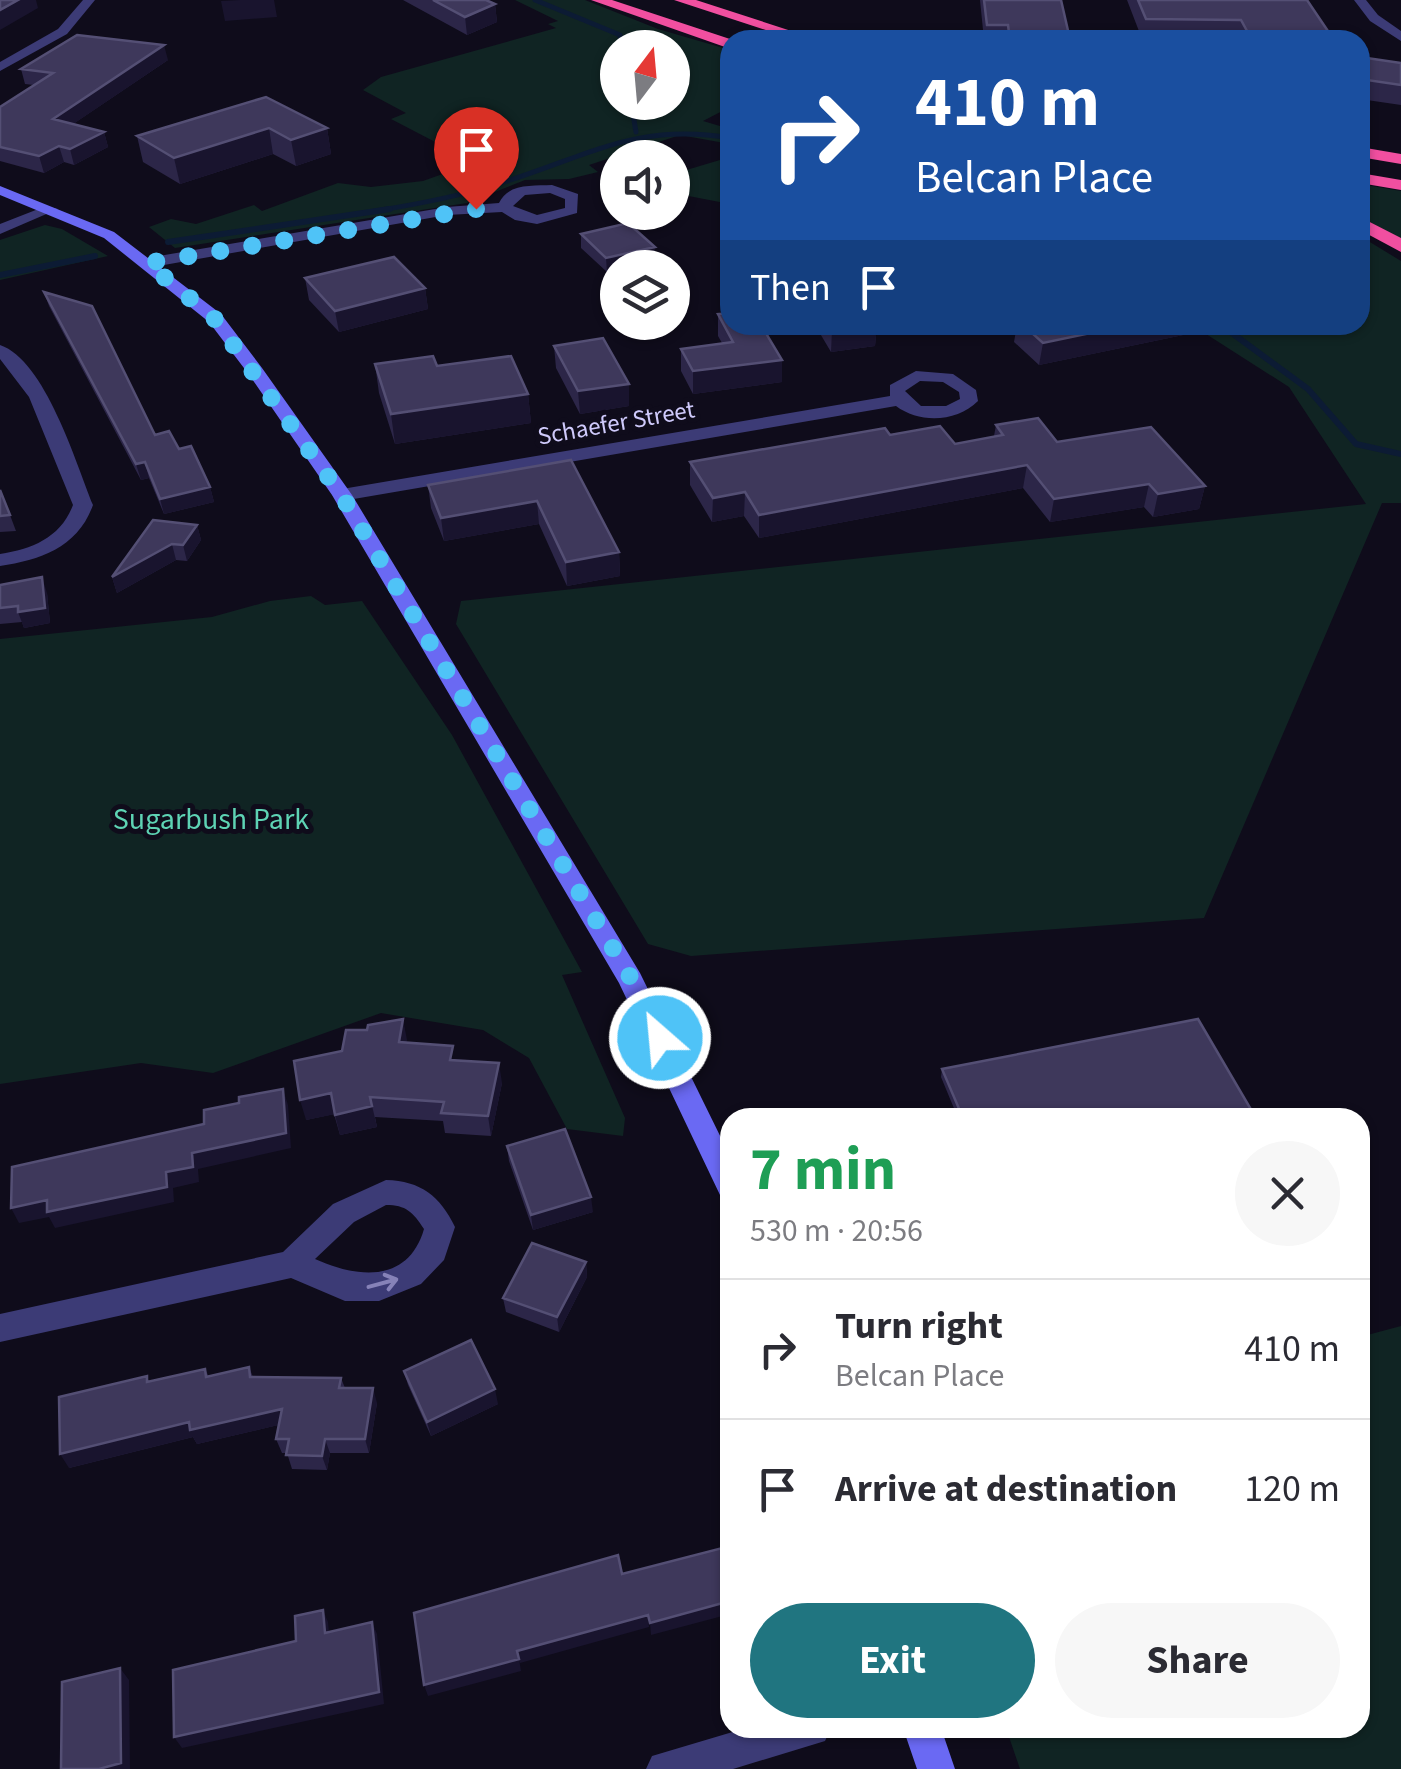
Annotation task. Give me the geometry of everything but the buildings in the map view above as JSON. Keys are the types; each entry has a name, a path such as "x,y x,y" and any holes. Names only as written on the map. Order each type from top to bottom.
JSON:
{"highway":[{"path":"598,0 720,41"},
{"path":"681,0 779,30"},
{"path":"1370,154 1401,159"},
{"path":"1370,180 1401,185"},
{"path":"1370,228 1401,246"}],"main road":[{"path":"0,190 109,235 214,318 342,496 632,980 720,1165"},
{"path":"925,1738 936,1769"}],"street":[{"path":"0,66 69,27 82,16 90,0"},
{"path":"1360,0 1374,18 1401,37"},
{"path":"147,263 448,211 505,207"},
{"path":"0,229 51,208"},
{"path":"0,350 14,360 28,382 84,505 80,520 68,535 26,557 0,560"},
{"name":"Schaefer Street","path":"342,496 899,400"},
{"path":"0,1328 292,1264"},
{"path":"665,1769 776,1738"}],"green space":[{"path":"515,0 585,0 661,30 600,30 600,120 690,120 690,38 720,47 720,112 703,121 720,126 720,142 680,135 665,140 600,140 600,161 589,165 598,172 569,179 525,180 467,203 175,248 149,227 171,219 196,224 254,205 262,211 338,183 371,187 423,181 451,171 464,157 391,119 406,113 363,90 381,77 556,28 548,24 558,21"},
{"path":"720,160 720,202 690,196 690,169"},
{"path":"1370,186 1401,191 1401,239 1370,222"},
{"path":"45,225 62,229 108,256 0,280 0,240"},
{"path":"1370,242 1401,261 1401,503 1382,503 1204,918 691,956 648,944 456,624 461,601 1366,504 1289,387 1208,335 1370,335"},
{"name":"Sugarbush Park","path":"311,596 325,605 362,601 452,735 582,972 562,975 625,1118 623,1136 567,1129 529,1058 483,1030 381,1013 213,1073 141,1063 0,1084 0,639 212,617 270,601"},
{"path":"1401,1326 1401,1769 1020,1769 1009,1738 1370,1738 1370,1334"}],"waterway":[{"path":"535,0 608,30"},
{"path":"634,120 636,132"},
{"path":"375,211 472,191 640,138 668,134 720,137"},
{"path":"168,242 390,209"},
{"path":"0,275 95,256"},
{"path":"1235,335 1308,389 1356,444 1401,454"}],"route":[{"path":"476,209 147,263 214,318 342,496 632,980 660,1038"}]}
